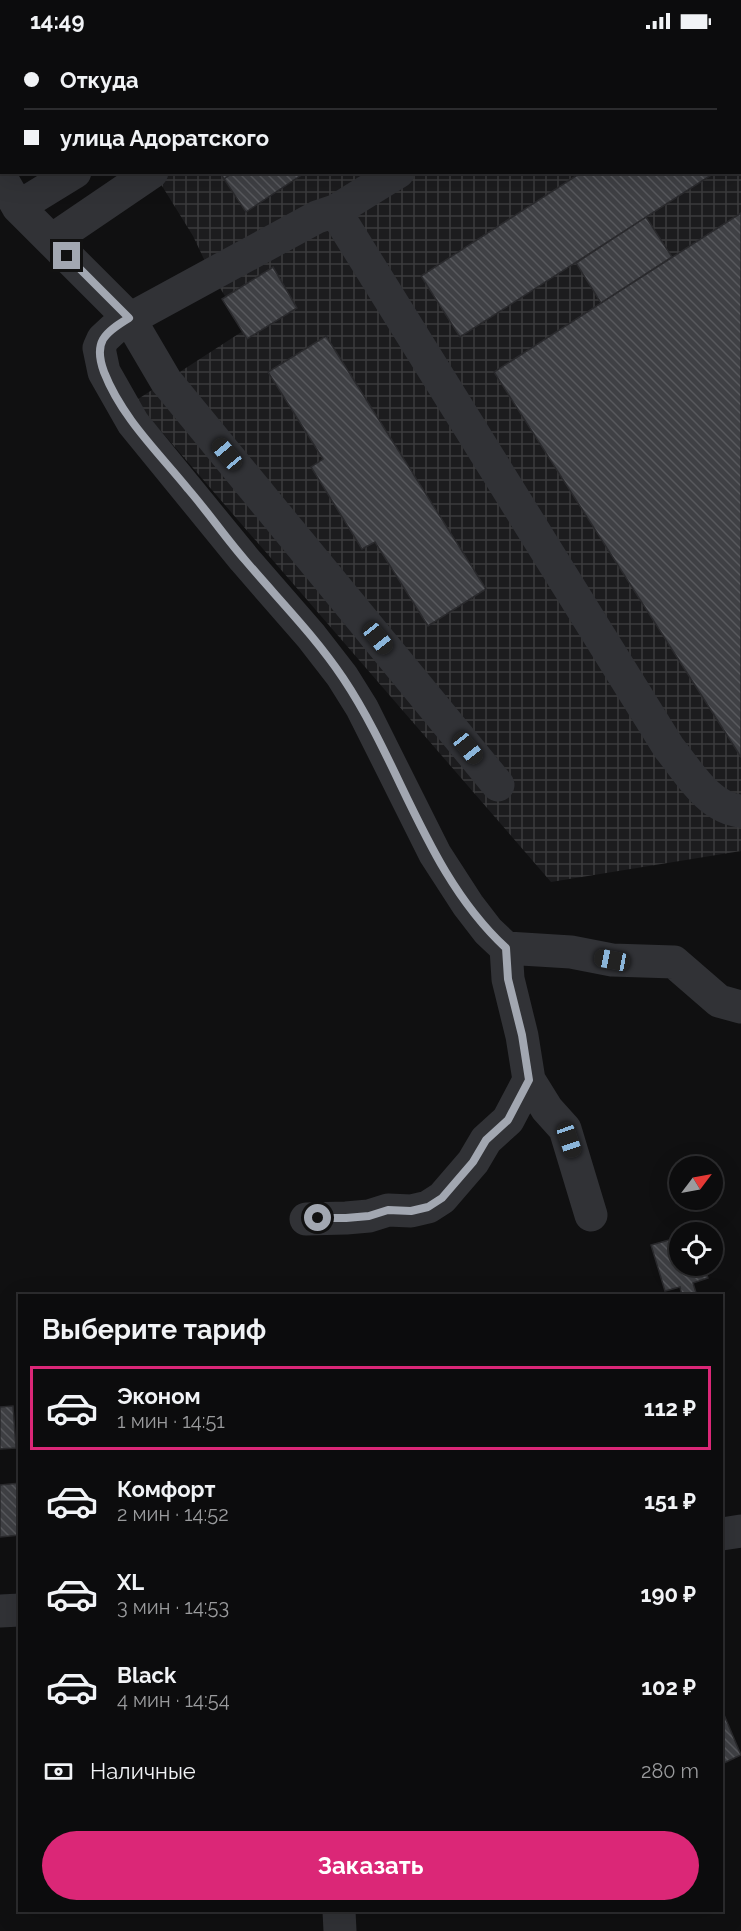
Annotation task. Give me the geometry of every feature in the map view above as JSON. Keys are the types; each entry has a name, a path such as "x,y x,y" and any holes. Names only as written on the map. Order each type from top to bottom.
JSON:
{"street":[{"path":"18,207 72,174"},
{"path":"52,240 149,174"},
{"path":"395,174 335,211 317,217 117,326 103,339 99,348 104,372 133,423 157,454 188,488 342,676 362,708 435,854 488,931 506,948 571,952 612,960 674,962 719,1002 741,1007"},
{"path":"0,176 18,207 129,318 166,381 498,785"},
{"path":"335,211 669,748 713,800 728,810 741,811"},
{"path":"506,948 508,979 522,1035 529,1080 547,1109 565,1129 591,1215"},
{"path":"306,1219 369,1216 388,1210 411,1211 428,1207 442,1198 473,1162 486,1140 508,1120 529,1080"},
{"path":"723,1534 741,1531"},
{"path":"0,1611 18,1610"},
{"path":"339,1912 340,1931"}],"shaded area":[{"path":"155,174 741,174 741,851 551,882 135,401 246,329 211,274 193,236"}],"building":[{"path":"221,174 231,174 224,179"},
{"path":"231,174 303,174 246,212 224,179"},
{"path":"579,174 713,174 460,337 421,276"},
{"path":"741,213 741,757 494,372"},
{"path":"646,217 672,257 601,303 576,263"},
{"path":"273,267 297,308 247,339 222,299"},
{"path":"326,336 486,589 428,626 375,542 362,549 311,467 323,459 268,372"},
{"path":"669,1240 669,1276 707,1276 708,1278 693,1283 696,1294 682,1294 680,1287 665,1291 651,1245"},
{"path":"13,1406 16,1448 0,1449 0,1407"},
{"path":"18,1483 18,1535 0,1537 0,1485"},
{"path":"723,1712 741,1755 723,1764"}],"route":[{"path":"67,256 129,318 103,339 99,348 104,372 117,398 157,454 188,488 342,676 362,708 435,854 468,905 488,931 506,948 508,979 522,1035 529,1080 508,1120 486,1140 473,1162 442,1198 428,1207 411,1211 388,1210 369,1216 318,1218"}]}
